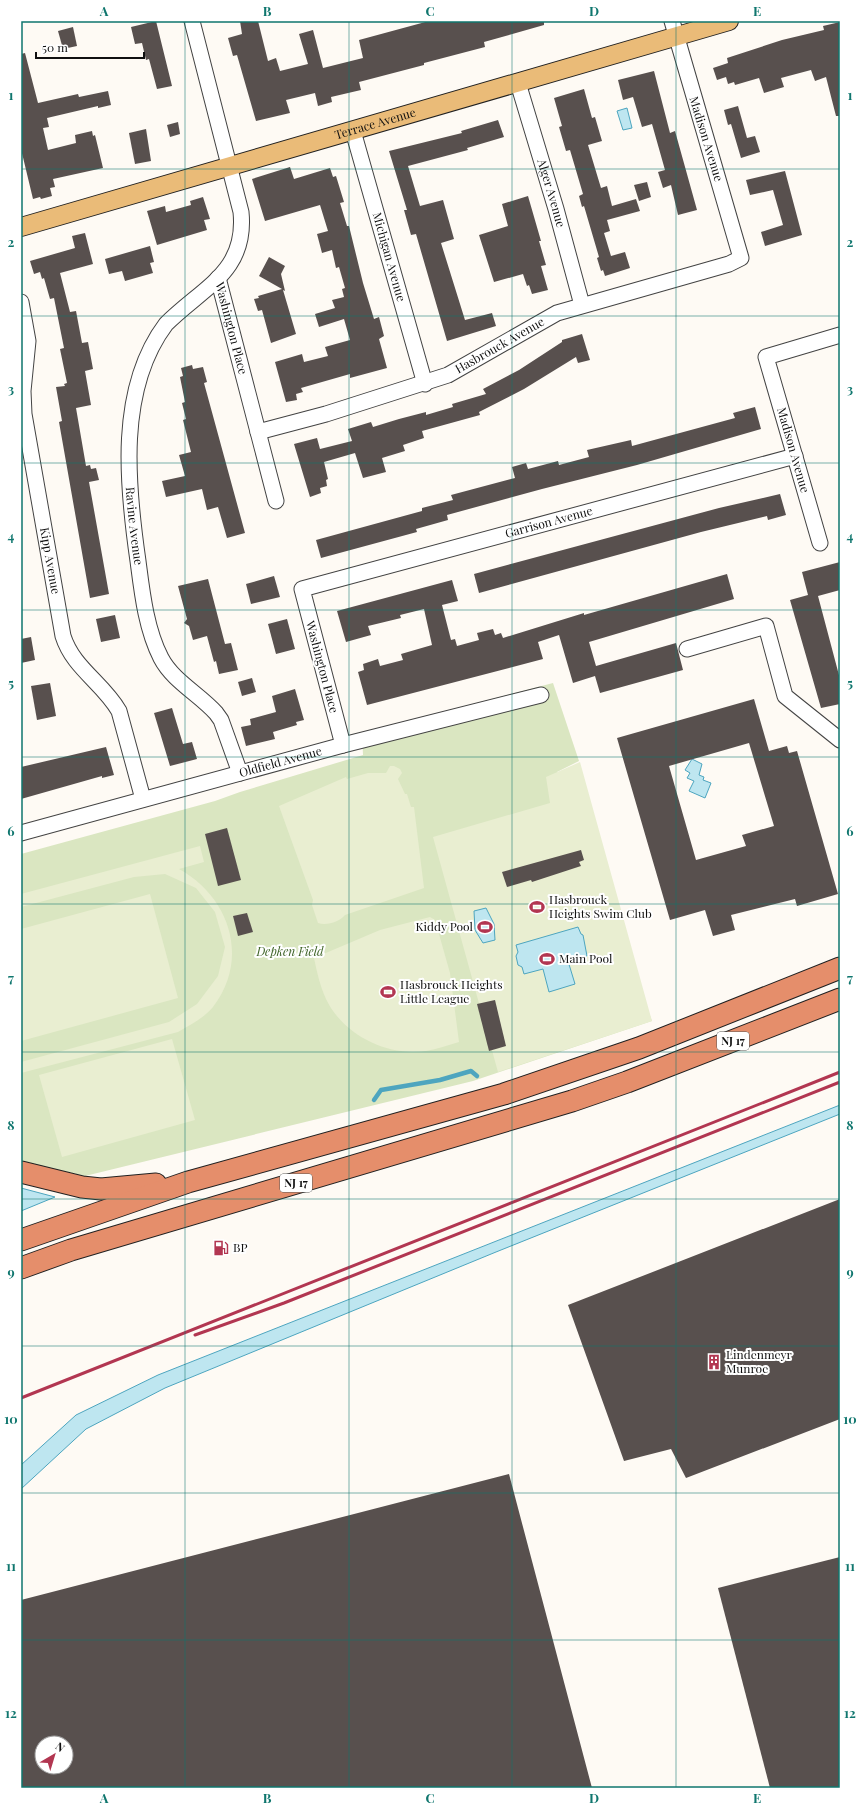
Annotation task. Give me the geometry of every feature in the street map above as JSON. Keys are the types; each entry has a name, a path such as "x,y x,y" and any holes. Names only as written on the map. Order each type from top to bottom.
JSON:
{"highway":[{"name":"NJ 17","path":"21,1240 188,1182 504,1094 639,1048 840,968"},
{"name":"NJ 17","path":"21,1268 71,1250 572,1101 634,1079 840,999"},
{"path":"21,1172 82,1187 101,1189 144,1184 188,1182"}],"main road":[{"name":"Terrace Avenue","path":"21,227 518,83 674,29 729,21"}],"street":[{"name":"Washington Place","path":"192,21 242,212 243,227 241,242 235,258 218,278 276,501"},
{"name":"Madison Avenue","path":"674,29 741,258"},
{"name":"Alger Avenue","path":"518,83 556,209 582,305"},
{"name":"Michigan Avenue","path":"353,131 425,384"},
{"name":"Hasbrouck Avenue","path":"258,432 425,384 470,364 513,337 557,313 728,264 741,258"},
{"name":"Ravine Avenue","path":"218,278 166,324 152,346 133,406 129,462 134,530 140,579 156,646 168,669 216,713 221,720 240,773"},
{"name":"Kipp Avenue","path":"21,302 28,341 23,391 24,414 63,636 73,659 114,701 119,711 143,799"},
{"name":"Madison Avenue","path":"820,543 766,357 840,335"},
{"name":"Garrison Avenue","path":"302,589 795,456"},
{"name":"Washington Place","path":"302,589 343,745"},
{"path":"687,649 766,626 785,696 840,740"},
{"name":"Oldfield Avenue","path":"21,833 343,745 541,695"}],"green space":[{"name":"Depken Field","path":"553,683 579,761 557,772 652,1021 473,1081 85,1176 21,1161 21,854 215,801 363,755 362,733"},
{"name":"Hasbrouck Heights Swim Club","path":"580,762 652,1021 498,1072 433,837 550,803 546,777"},
{"path":"390,766 400,769 402,773 398,779 405,794 407,794 411,807 414,807 424,888 345,915 340,920 333,923 318,923 312,905 313,900 279,806 346,777 347,779 368,773 386,773"},
{"path":"200,846 204,862 179,869 197,881 211,896 222,912 229,930 232,950 230,969 224,988 213,1007 201,1018 178,1032 21,1073 21,1062 169,1022 197,1004 218,976 225,947 215,912 196,888 165,874 134,877 21,907 21,894"},
{"path":"150,894 178,998 21,1041 21,929"},
{"name":"Hasbrouck Heights Little League","path":"430,917 435,920 450,973 459,1042 426,1051 411,1052 382,1047 368,1041 343,1023 334,1012 322,989 314,958 380,930"},
{"path":"172,1039 195,1120 62,1157 39,1075"}],"water":[{"path":"627,108 632,128 623,130 617,111"},
{"path":"692,759 702,764 699,775 704,777 703,780 711,783 705,798 689,791 694,781 687,778 690,773 685,770"},
{"name":"Kiddy Pool","path":"486,908 494,924 495,940 483,943 475,930 474,911"},
{"name":"Main Pool","path":"578,927 583,935 587,956 568,961 575,984 549,992 543,969 524,974 522,967 518,965 516,956 518,952 516,945"},
{"path":"840,1105 840,1114 496,1252 165,1388 86,1429 21,1489 21,1465 76,1415 158,1375"},
{"path":"21,1188 55,1197 21,1211"}],"building":[{"path":"156,21 172,86 157,89 149,59 146,60 142,43 135,44 131,27"},
{"path":"240,21 258,21 268,61 276,58 280,71 308,64 299,34 313,30 323,68 363,58 359,40 429,21 544,21 544,25 484,42 485,47 359,82 361,90 331,97 332,102 318,106 315,93 286,100 290,113 256,121 237,55 233,56 228,38 242,34"},
{"path":"840,22 840,116 836,116 826,77 815,81 811,70 781,78 784,87 764,93 759,78 735,85 734,82 728,84 726,77 717,80 713,68 728,63 727,58 782,40 824,30 823,26"},
{"path":"73,27 77,46 63,49 58,31"},
{"path":"25,53 38,103 78,94 79,97 108,91 111,105 98,108 98,106 47,118 49,127 43,128 48,150 76,143 75,135 92,131 93,136 95,135 103,168 53,179 55,187 50,188 52,196 41,199 40,197 33,199 21,149 21,54"},
{"path":"654,71 670,133 675,131 697,210 678,215 671,185 663,188 658,172 665,170 652,124 642,127 633,97 623,100 618,80"},
{"path":"584,89 592,118 595,117 602,141 588,145 601,188 607,186 612,206 636,199 640,211 607,220 610,231 604,233 611,256 625,252 630,268 605,276 603,270 601,271 597,258 599,257 584,206 582,207 579,196 583,194 570,150 566,151 559,127 562,126 554,98"},
{"path":"738,106 747,138 755,136 760,152 741,158 731,124 728,125 724,110"},
{"path":"498,120 504,137 467,148 468,150 408,166 420,206 443,200 454,239 441,243 465,320 492,313 496,326 447,341 416,234 411,235 404,210 407,210 389,151 462,133 461,131"},
{"path":"178,122 180,134 170,137 167,125"},
{"path":"146,129 151,161 135,164 129,133"},
{"path":"290,167 294,179 330,168 333,177 336,176 344,202 340,203 347,226 349,226 363,283 374,319 379,317 384,336 379,339 387,368 350,378 350,374 301,388 303,392 296,394 297,400 286,402 275,362 302,354 304,362 328,356 325,347 350,340 344,319 319,327 315,314 335,308 332,300 344,297 342,289 345,288 339,267 336,268 332,250 322,253 317,234 328,231 320,205 265,221 252,179"},
{"path":"785,171 802,235 765,246 761,232 783,225 773,190 750,195 746,180"},
{"path":"647,182 651,197 639,201 634,185"},
{"path":"528,196 541,241 539,241 546,265 541,266 548,290 532,294 529,285 527,286 523,274 494,282 479,235 508,226 502,204"},
{"path":"203,197 210,219 204,220 207,230 157,245 147,211 165,206 166,212 191,205 190,201"},
{"path":"85,233 93,264 60,273 70,312 76,311 82,343 88,342 93,369 85,371 91,405 76,408 86,466 90,465 91,469 96,468 99,480 89,482 109,594 90,598 59,422 62,421 56,387 65,386 64,384 67,383 60,349 64,348 54,298 50,299 44,278 42,279 40,272 34,274 30,261 75,248 72,236"},
{"path":"150,246 154,262 150,263 153,273 125,281 122,271 109,274 105,259"},
{"path":"269,257 285,266 281,274 285,291 283,290 296,334 271,343 262,310 258,311 254,299 259,298 258,296 282,289 259,276"},
{"path":"582,334 590,360 578,363 576,357 524,389 479,412 480,415 422,431 424,438 403,445 405,451 382,458 386,472 363,478 355,453 324,462 328,479 326,480 327,486 320,488 321,493 310,497 294,444 317,438 320,449 352,441 348,429 371,422 373,427 426,412 426,415 453,407 452,404 486,394 483,389 519,370 562,342 562,340"},
{"path":"192,365 193,369 203,367 207,382 204,383 245,533 227,538 218,507 207,510 202,489 166,497 162,481 185,476 179,455 191,452 183,420 186,419 182,403 185,402 180,377 183,376 181,368"},
{"path":"755,407 761,429 637,465 447,515 448,520 416,529 417,532 321,558 316,540 422,511 422,508 453,500 451,495 515,478 512,467 526,463 528,469 558,461 559,465 589,457 587,450 631,440 632,446 735,418 733,413"},
{"path":"780,494 786,515 768,520 767,516 701,532 479,593 474,574 719,508"},
{"path":"840,562 840,590 818,596 840,679 840,704 821,708 790,600 808,595 802,572"},
{"path":"727,574 734,599 589,642 596,666 676,643 683,670 600,693 595,676 573,683 559,635 538,642 543,659 367,705 358,672 364,670 363,664 378,659 380,666 403,660 401,654 432,645 424,609 400,615 401,618 368,626 371,635 346,642 337,611 452,580 458,601 442,605 451,640 455,639 457,646 479,640 477,633 493,629 495,635 501,633 503,638 584,613 584,615"},
{"path":"274,576 280,597 251,604 246,584"},
{"path":"208,579 225,644 231,643 238,670 219,674 207,636 193,640 189,626 184,623 187,619 178,586"},
{"path":"115,615 120,638 101,642 96,619"},
{"path":"287,619 295,649 276,654 268,624"},
{"path":"31,637 35,660 21,663 21,639"},
{"path":"252,678 256,692 242,696 238,682"},
{"path":"50,683 56,716 37,720 31,686"},
{"path":"295,689 304,720 296,722 297,725 273,732 275,739 246,746 241,727 251,725 250,719 276,712 272,696"},
{"path":"754,699 769,751 787,746 789,753 797,751 838,894 797,906 795,899 731,915 735,930 713,936 705,910 670,920 617,738","holes":["749,743 774,826 742,835 746,846 696,860 669,766"]},
{"path":"172,708 183,744 192,742 197,759 170,766 154,713"},
{"path":"106,747 114,775 102,778 102,776 21,799 21,767"},
{"path":"227,828 241,880 218,886 205,834"},
{"name":"Hasbrouck Heights Swim Club","path":"581,850 584,860 579,862 581,866 532,882 531,880 507,887 502,872"},
{"path":"247,913 253,932 238,936 233,916"},
{"path":"495,1000 506,1046 489,1051 477,1004"},
{"name":"Lindenmeyr Munroe","path":"840,1199 840,1419 686,1478 671,1449 624,1461 568,1305"},
{"path":"509,1474 592,1788 21,1788 21,1600"},
{"path":"840,1557 840,1788 770,1788 718,1588"}],"waterway":[{"path":"374,1100 381,1090 440,1080 471,1071 477,1076"}],"railway":[{"path":"21,1398 840,1072"},
{"path":"195,1335 284,1303 840,1082"}],"place":[{"name":"Hasbrouck Heights Swim Club","path":"537,907"},
{"name":"Kiddy Pool","path":"485,927"},
{"name":"Main Pool","path":"547,959"},
{"name":"Hasbrouck Heights Little League","path":"388,992"},
{"name":"BP","path":"221,1248"},
{"name":"Lindenmeyr Munroe","path":"714,1362"}]}
